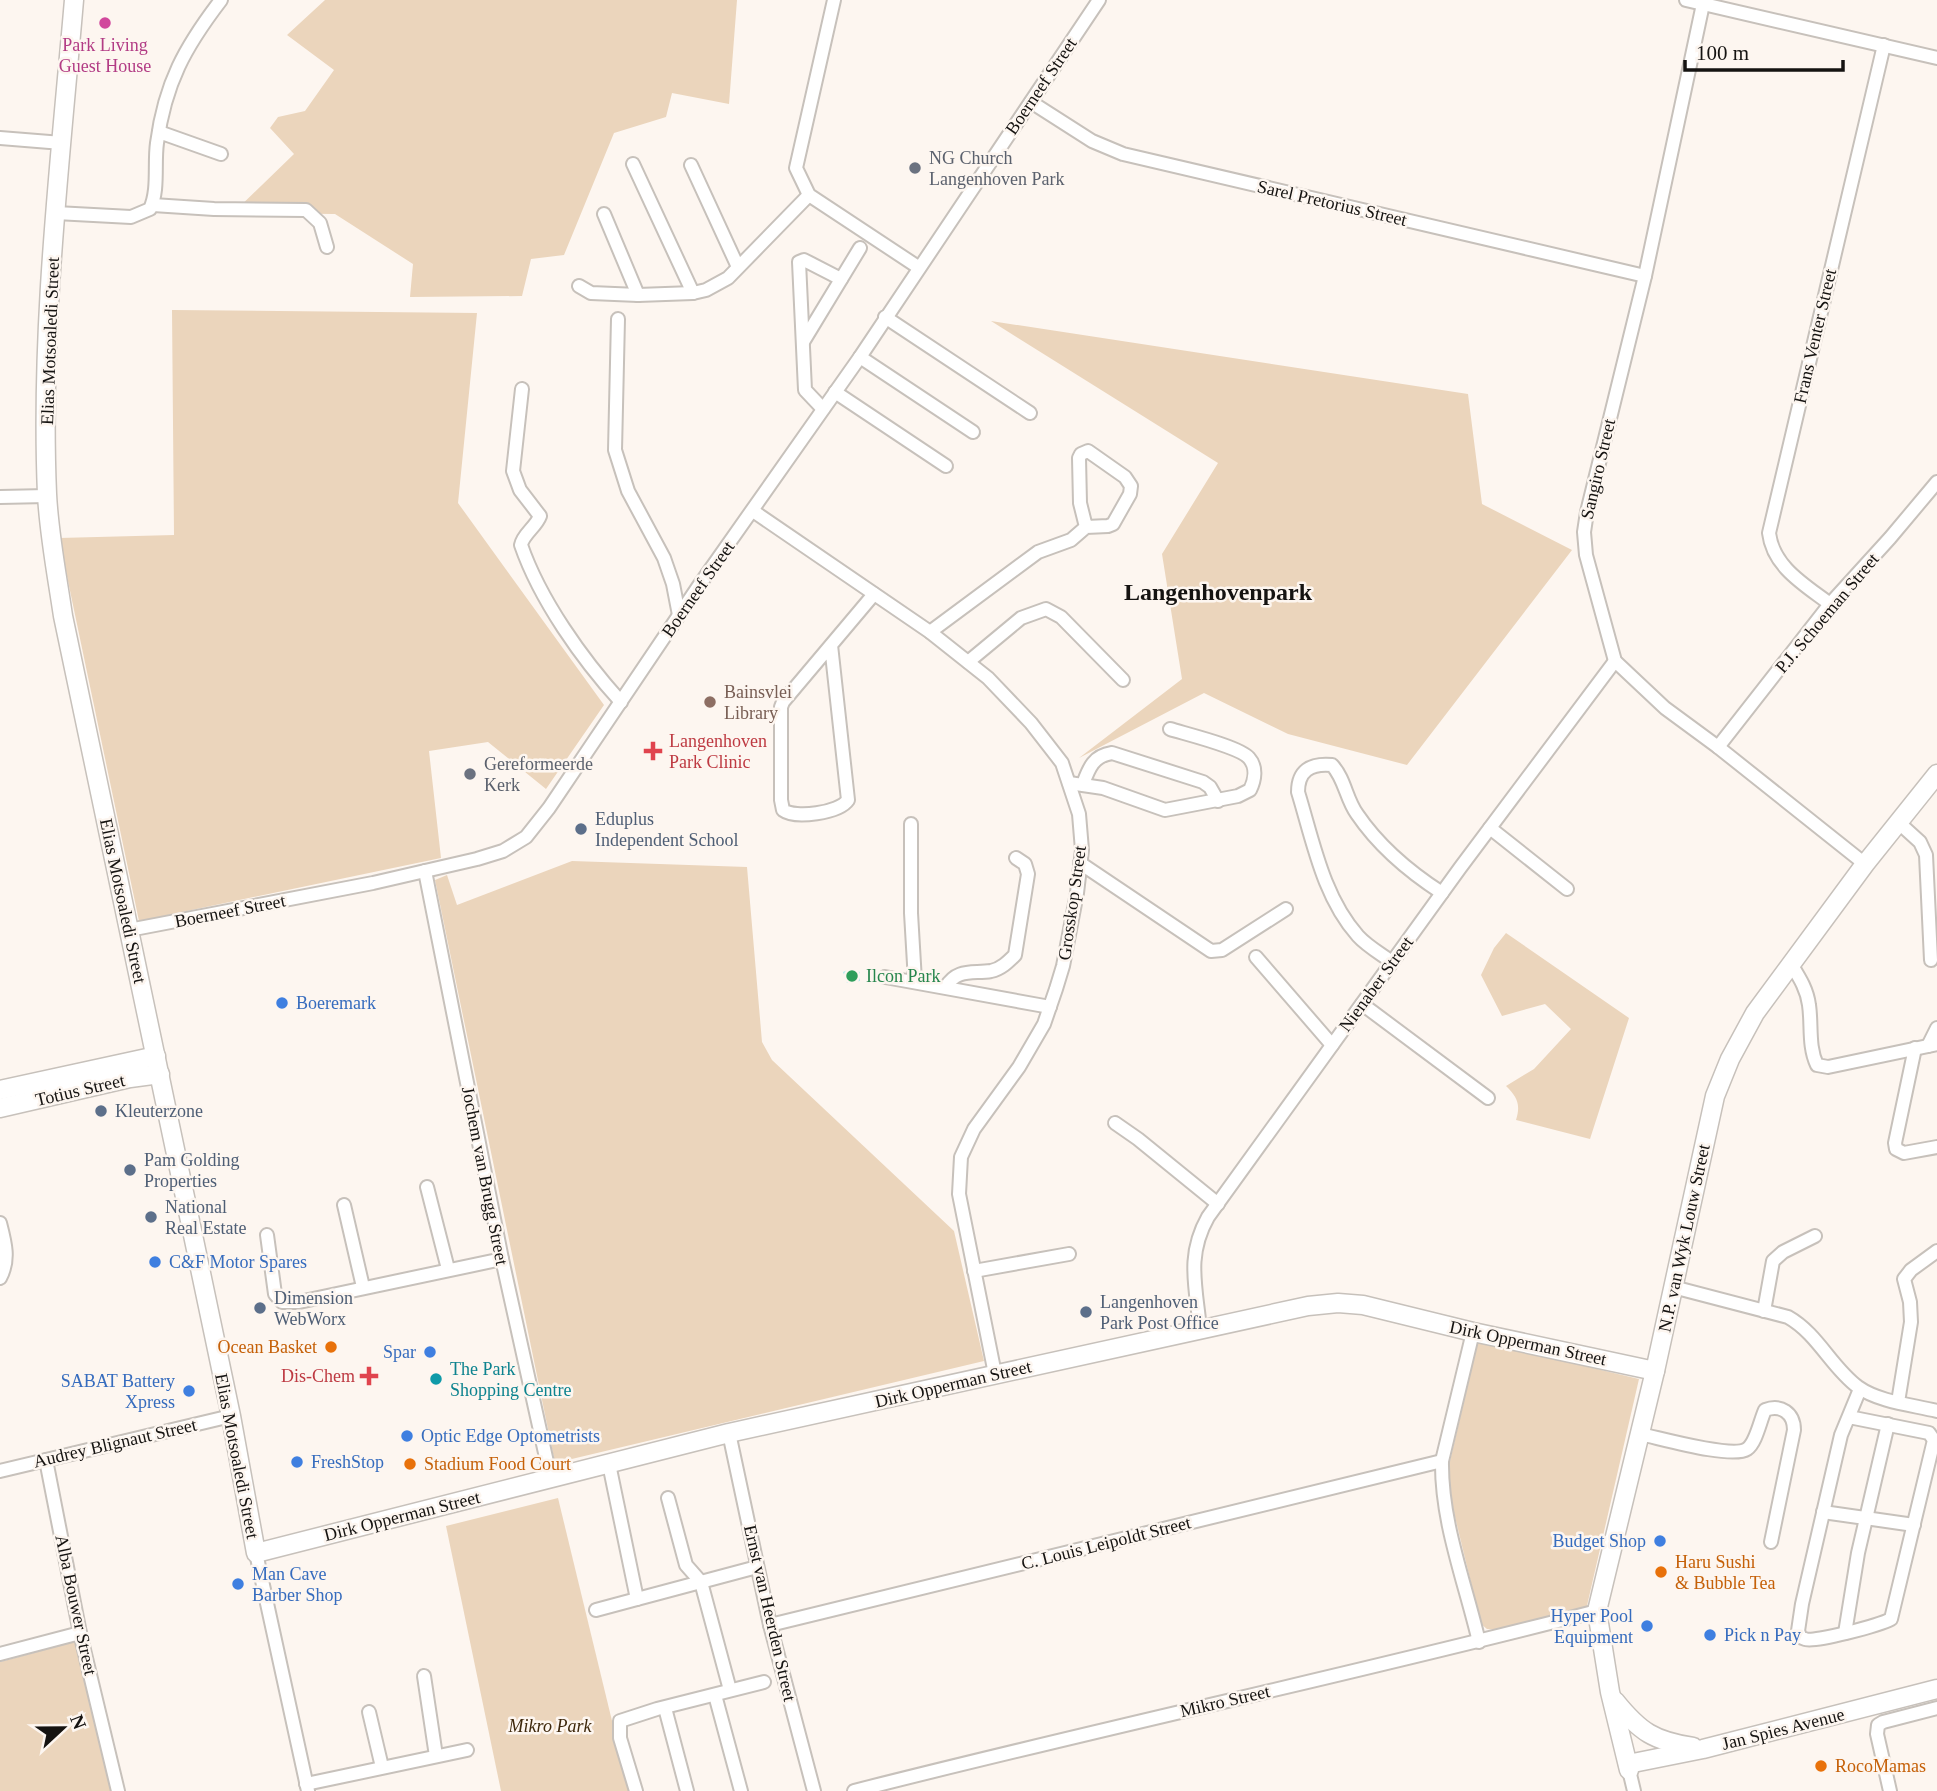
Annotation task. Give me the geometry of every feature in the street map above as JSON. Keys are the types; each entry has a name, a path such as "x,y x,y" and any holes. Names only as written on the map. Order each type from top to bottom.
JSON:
{"street":[{"name":"Elias Motsoaledi Street","path":"74,0 46,339 47,496 64,616 231,1416 256,1553 307,1787"},
{"path":"56,213 131,217 146,212 153,205 159,132 167,96 179,61 193,36 221,0"},
{"path":"834,0 796,168 809,195 918,267"},
{"name":"Boerneef Street","path":"129,930 425,871 503,851 526,836 860,357 1098,0"},
{"path":"1686,0 1937,58"},
{"name":"Sangiro Street","path":"1615,661 1591,579 1584,532 1645,276 1703,4"},
{"name":"Frans Venter Street","path":"1830,604 1780,563 1770,542 1769,533 1884,45"},
{"name":"Sarel Pretorius Street","path":"1031,102 1092,141 1123,154 1645,276"},
{"path":"159,132 221,154"},
{"path":"0,138 61,143"},
{"path":"633,164 693,293"},
{"path":"691,165 738,267"},
{"path":"579,286 591,292 638,295 693,293 717,285 809,195"},
{"path":"153,205 306,210 313,214 323,227 327,247"},
{"path":"604,214 638,295"},
{"path":"803,342 860,248"},
{"path":"823,409 805,390 799,262 804,260 841,279"},
{"path":"885,317 1030,413"},
{"path":"618,319 615,450 628,491 664,558 679,615"},
{"path":"860,357 973,432"},
{"path":"522,389 513,471 520,490 540,516 521,544 569,637 595,674 621,702"},
{"path":"835,392 946,466"},
{"path":"930,632 1038,552 1072,540 1086,527 1108,526 1115,522 1131,489 1125,477 1084,452 1079,458 1080,503 1086,527"},
{"name":"P.J. Schoeman Street","path":"1718,747 1830,604 1891,538 1937,482"},
{"path":"0,497 47,496"},
{"name":"Grosskop Street","path":"753,511 930,632 968,662 1006,696 1043,738 1062,763 1069,783 1082,832 1080,863 1063,967 1044,1024 1019,1067 974,1129 961,1157 959,1194 995,1374"},
{"path":"831,645 848,800 843,807 833,810 786,813 780,800 781,707 831,645 874,594"},
{"path":"968,662 1021,618 1045,609 1061,617 1123,680"},
{"path":"1615,661 1665,708 1865,864"},
{"name":"Nienaber Street","path":"1200,1329 1194,1250 1200,1232 1217,1204 1442,893 1615,661"},
{"path":"1069,783 1103,789 1166,810 1243,795 1250,789 1255,771 1252,760 1241,751 1170,729"},
{"path":"1083,784 1089,766 1097,758 1112,753 1203,782 1210,787 1218,801"},
{"path":"1392,962 1359,937 1346,921 1331,893 1298,792 1298,780 1303,773 1313,766 1332,765 1340,776 1351,805 1371,832 1420,878 1442,893"},
{"name":"N.P. van Wyk Louw Street","path":"1629,1767 1610,1692 1597,1611 1655,1371 1715,1096 1730,1059 1755,1013 1865,864 1937,774"},
{"path":"1898,822 1920,842 1926,855 1931,960"},
{"path":"911,824 911,913 915,981"},
{"path":"1490,828 1567,889"},
{"path":"946,987 950,980 962,973 993,971 1015,955 1028,874 1025,864 1016,858"},
{"path":"1080,863 1212,951 1222,950 1286,909"},
{"name":"Jochem van Brugg Street","path":"425,871 502,1259 551,1480"},
{"path":"1256,957 1332,1045"},
{"path":"1791,964 1802,983 1809,1004 1812,1050 1817,1065 1828,1067 1927,1046"},
{"path":"884,977 1050,1007"},
{"path":"1362,1004 1488,1098"},
{"path":"1937,1028 1927,1046 1895,1143 1896,1149 1905,1153 1937,1147"},
{"path":"121,1062 140,1050 150,1034"},
{"name":"Totius Street","path":"0,1090 156,1056"},
{"name":"Totius Street","path":"0,1108 131,1078 160,1074"},
{"path":"131,1078 149,1083 164,1095"},
{"path":"1115,1123 1217,1204"},
{"path":"428,1187 447,1269"},
{"path":"344,1205 363,1287"},
{"path":"0,1223 7,1258 0,1278"},
{"path":"267,1236 275,1294 282,1303 299,1302 502,1259"},
{"path":"1764,1311 1773,1261 1783,1251 1815,1236"},
{"path":"974,1271 1069,1254"},
{"path":"1898,1402 1910,1322 1910,1302 1904,1279 1911,1270 1936,1254"},
{"path":"1673,1287 1788,1317 1800,1324 1846,1377 1860,1389 1937,1411"},
{"name":"Dirk Opperman Street","path":"256,1553 730,1433 1281,1311 1338,1303 1363,1305 1655,1371"},
{"path":"1473,1332 1442,1461 1442,1483 1447,1517 1479,1642"},
{"path":"1849,1417 1929,1433 1934,1437 1891,1619 1845,1633 1806,1640 1802,1639 1798,1631 1823,1512 1841,1435 1860,1389"},
{"path":"1640,1434 1726,1452 1741,1451 1751,1444 1765,1410 1775,1408 1788,1412 1794,1421 1794,1430 1771,1542"},
{"name":"Audrey Blignaut Street","path":"0,1471 231,1416"},
{"path":"1845,1633 1866,1520 1888,1424"},
{"name":"Ernst van Heerden Street","path":"730,1433 770,1625 814,1791"},
{"name":"Alba Bouwer Street","path":"46,1460 80,1633 118,1791"},
{"name":"C. Louis Leipoldt Street","path":"770,1625 1442,1461"},
{"path":"609,1464 637,1599"},
{"path":"668,1498 686,1565 701,1582 730,1690"},
{"path":"1823,1512 1914,1525"},
{"path":"596,1610 757,1567"},
{"name":"Mikro Street","path":"854,1791 1138,1721 1479,1642 1597,1611"},
{"path":"0,1654 80,1633"},
{"path":"424,1676 436,1756"},
{"path":"636,1791 620,1738 619,1724 623,1719 764,1682"},
{"name":"Jan Spies Avenue","path":"1629,1767 1937,1689"},
{"path":"1610,1692 1628,1718 1652,1737 1667,1743 1703,1749"},
{"path":"715,1695 741,1791"},
{"path":"665,1708 687,1791"},
{"path":"1890,1791 1877,1734 1878,1725 1937,1708"},
{"path":"369,1712 382,1767"},
{"path":"307,1787 382,1767 467,1750"},
{"path":"1629,1767 1634,1791"}],"green space":[{"path":"325,0 737,0 729,104 672,93 666,117 614,133 564,255 531,259 522,296 410,297 413,264 335,214 233,213 294,154 270,128 278,117 305,111 334,70 287,35"},
{"path":"172,310 477,313 458,503 604,705 546,789 488,742 429,751 441,858 139,921 59,538 174,535"},
{"path":"991,321 1468,394 1482,504 1572,550 1407,765 1288,734 1204,693 1079,758 1182,679 1162,554 1218,463"},
{"path":"572,861 747,867 762,1042 772,1060 954,1231 984,1361 555,1463 435,880 447,875 457,905"},
{"path":"1506,933 1629,1018 1590,1139 1516,1120 1517,1101 1506,1086 1534,1069 1571,1029 1545,1004 1502,1016 1481,975 1494,948"},
{"path":"1478,1341 1639,1379 1586,1610 1498,1630 1487,1629 1481,1624 1448,1488 1449,1465"},
{"name":"Mikro Park","path":"558,1498 629,1791 501,1791 446,1526"},
{"path":"81,1640 113,1791 0,1791 0,1662"}],"water":[{"name":"Ilcon Park","path":"850,969 860,972 860,981 847,983 843,972"}],"place":[{"name":"Park Living Guest House","path":"105,23"},
{"name":"NG Church Langenhoven Park","path":"915,168"},
{"name":"Bainsvlei Library","path":"710,702"},
{"name":"Langenhoven Park Clinic","path":"653,751"},
{"name":"Gereformeerde Kerk","path":"470,774"},
{"name":"Eduplus Independent School","path":"581,829"},
{"name":"Ilcon Park","path":"852,976"},
{"name":"Boeremark","path":"282,1003"},
{"name":"Kleuterzone","path":"101,1111"},
{"name":"Pam Golding Properties","path":"130,1170"},
{"name":"National Real Estate","path":"151,1217"},
{"name":"C&F Motor Spares","path":"155,1262"},
{"name":"Dimension WebWorx","path":"260,1308"},
{"name":"Langenhoven Park Post Office","path":"1086,1312"},
{"name":"Ocean Basket","path":"331,1347"},
{"name":"Spar","path":"430,1352"},
{"name":"Dis-Chem","path":"369,1376"},
{"name":"The Park Shopping Centre","path":"436,1379"},
{"name":"SABAT Battery Xpress","path":"189,1391"},
{"name":"Optic Edge Optometrists","path":"407,1436"},
{"name":"FreshStop","path":"297,1462"},
{"name":"Stadium Food Court","path":"410,1464"},
{"name":"Budget Shop","path":"1660,1541"},
{"name":"Haru Sushi & Bubble Tea","path":"1661,1572"},
{"name":"Man Cave Barber Shop","path":"238,1584"},
{"name":"Hyper Pool Equipment","path":"1647,1626"},
{"name":"Pick n Pay","path":"1710,1635"},
{"name":"RocoMamas","path":"1821,1766"}],"district":[{"name":"Langenhovenpark","path":"1218,592"}]}
